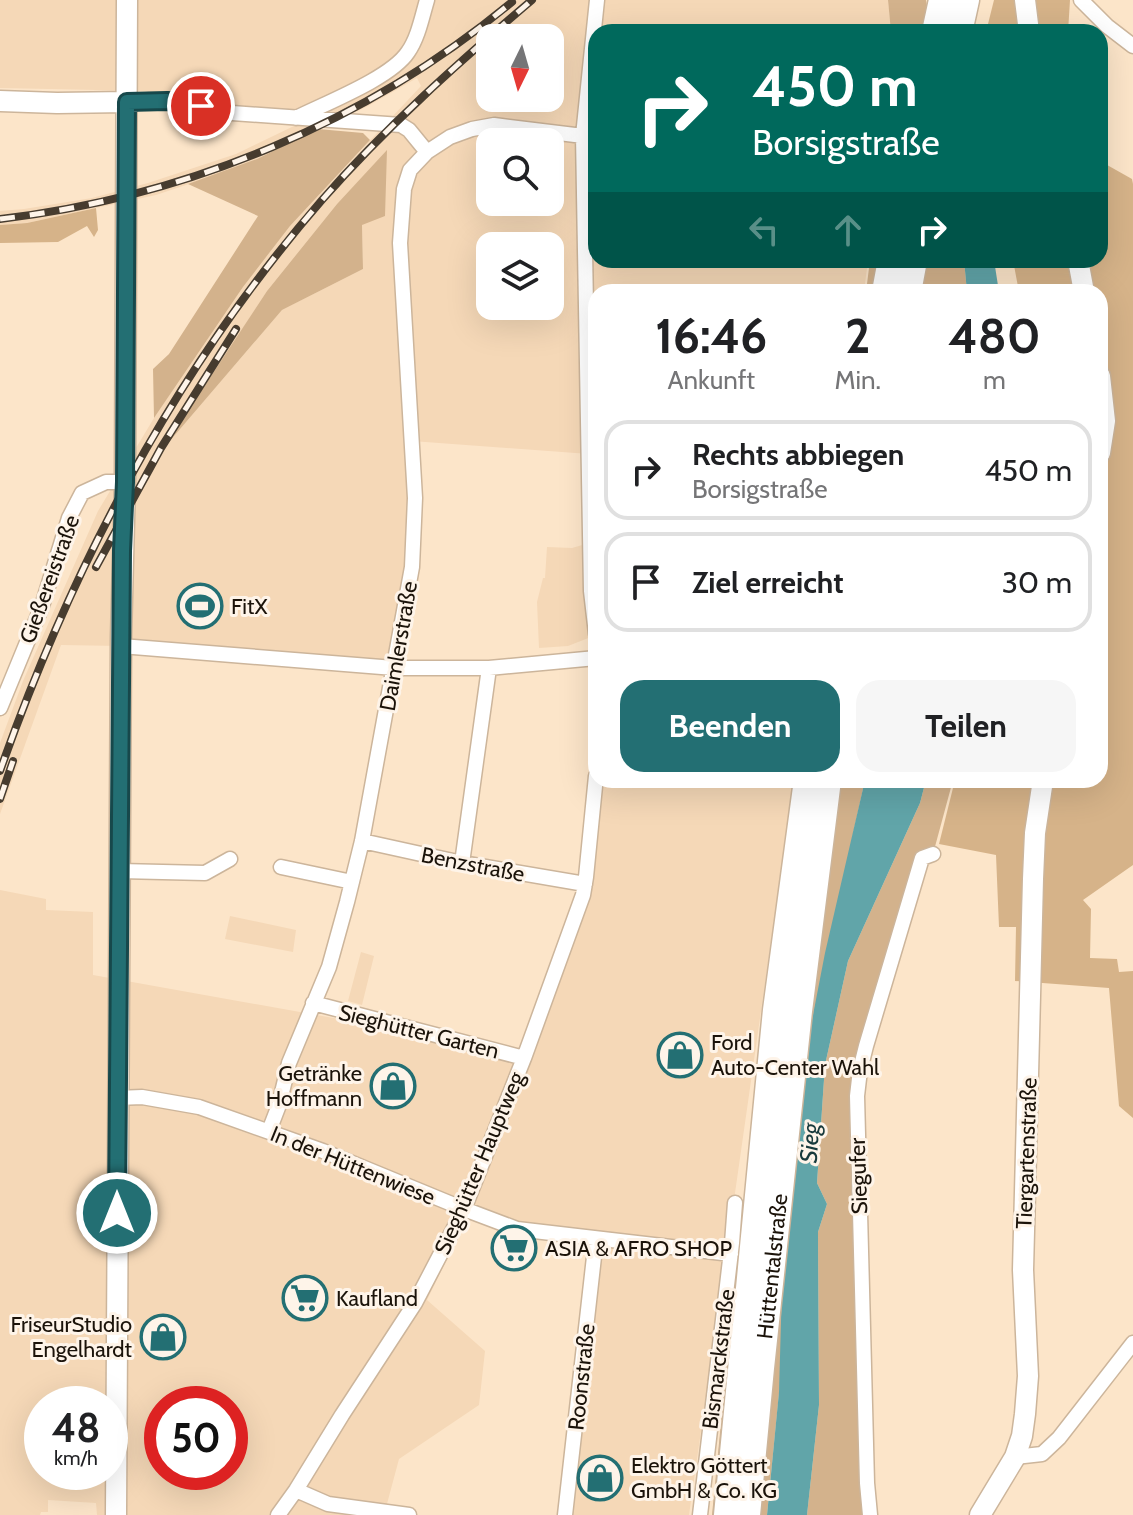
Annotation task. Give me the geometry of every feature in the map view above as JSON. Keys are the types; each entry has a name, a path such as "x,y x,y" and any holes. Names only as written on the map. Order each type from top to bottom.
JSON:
{"highway":[{"path":"937,24 942,0"},
{"path":"961,24 966,0"},
{"name":"Hüttentalstraße","path":"727,1515 776,1010 806,788"},
{"name":"Hüttentalstraße","path":"747,1515 799,1011 827,788"}],"main road":[{"path":"116,1515 127,0"},
{"path":"1025,0 1028,24"},
{"path":"0,101 127,102"},
{"name":"Tiergartenstraße","path":"980,1515 1015,1457 1025,1414 1028,1376 1024,1254 1033,879 1035,833 1042,788"}],"street":[{"path":"296,118 382,76 400,62 412,45 427,0"},
{"path":"595,24 597,0"},
{"path":"1081,0 1105,24"},
{"path":"1108,27 1133,46"},
{"path":"588,87 583,136 588,411"},
{"path":"127,102 167,101 232,113 401,125 427,152"},
{"name":"Daimlerstraße","path":"269,1131 289,1063 329,967 352,882 412,567 415,498 400,243 404,189 410,170 427,152 450,137 472,129 494,125 583,136"},
{"name":"Gießereistraße","path":"0,708 42,606 69,518 82,493 106,482 125,482"},
{"path":"121,646 394,668 489,668 588,659"},
{"path":"462,863 489,668"},
{"name":"Sieghütter Hauptweg","path":"278,1515 415,1303 464,1209 566,946 585,884 595,788"},
{"name":"Benzstraße","path":"362,841 462,863 585,884"},
{"name":"Siegufer","path":"870,1515 857,1096 866,1046 922,858 933,854"},
{"path":"120,871 205,873 230,859"},
{"path":"281,867 352,882"},
{"name":"Sieghütter Garten","path":"313,1003 524,1058"},
{"name":"In der Hüttenwiese","path":"117,1098 142,1097 199,1107 323,1151 517,1229 731,1254"},
{"name":"Bismarckstraße","path":"700,1515 735,1203"},
{"name":"Roonstraße","path":"565,1515 596,1239"},
{"path":"1015,1457 1042,1454 1059,1438 1133,1343"},
{"path":"296,1490 328,1504 409,1515"}],"shaded area":[{"path":"0,0 888,0 890,24 588,24 588,268 867,268 865,284 588,284 588,454 412,441 415,498 394,668 121,646 61,645 0,814 0,743 23,681 98,511 154,418 243,287 290,226 421,86 417,78 368,106 257,159 156,195 27,223 0,225 0,211 92,198 148,183 236,154 296,125 277,116 167,101 146,91 0,88","holes":["387,151 362,225 363,269 282,310 169,442 267,291 337,204"]},
{"path":"888,0 926,0 930,24 890,24"},
{"path":"994,0 1070,0 1068,24 988,24"},
{"path":"318,129 363,133 370,140 290,226 243,287 154,418 153,369 169,354 258,216 188,184 257,159"},
{"path":"387,150 385,216 362,225 363,269 282,310 163,449 267,291 337,204"},
{"path":"1108,166 1132,179 1133,865 1083,900 1091,909 1090,958 1117,959 1119,972 1133,971 1133,1118 1119,1106 1109,988 1015,981 1016,927 999,927 996,855 939,844 953,788 1108,788 1108,284 1018,284 1014,268 1108,268"},
{"path":"96,208 98,230 94,237 87,226 58,242 0,243 0,225 27,223"},
{"path":"869,268 965,268 966,284 867,284"},
{"path":"588,543 588,638 568,646 539,648 537,602 545,578 547,547 572,548"},
{"path":"595,788 793,788 689,1515 562,1515 594,1242 469,1214 427,1300 485,1351 479,1405 399,1459 384,1515 97,1515 96,1503 48,1500 48,1512 41,1512 40,1515 0,1515 0,890 46,899 46,910 93,912 93,975 518,1051 531,1040 583,895"},
{"path":"799,788 863,788 853,834 779,1393 767,1515 712,1515 739,1238"},
{"path":"924,788 951,788 933,854 921,858 860,1070 870,1515 807,1515 819,1405 818,1232 827,1204 817,1183 825,1065 848,961 920,803"},
{"path":"230,916 296,930 293,952 225,939"},
{"path":"361,952 374,956 362,1005 348,1001"}],"water":[{"path":"965,268 995,268 998,284 966,284"},
{"name":"Sieg","path":"863,788 924,788 920,803 848,961 825,1065 817,1183 827,1204 818,1232 819,1405 807,1515 767,1515 779,1392 791,1129 825,953"}],"railway":[{"path":"0,771 29,694 96,543 134,470 221,331 270,264 346,173 423,96 532,0"},
{"path":"0,219 138,193 272,147 336,118 397,83 456,45 512,2"},
{"path":"96,567 161,448 236,329"},
{"path":"0,799 13,761"}],"place":[{"name":"FitX","path":"200,606"},
{"name":"Ford Auto-Center Wahl","path":"680,1055"},
{"name":"Getränke Hoffmann","path":"393,1086"},
{"name":"ASIA & AFRO SHOP","path":"514,1248"},
{"name":"Kaufland","path":"305,1298"},
{"name":"FriseurStudio Engelhardt","path":"163,1337"},
{"name":"Elektro Göttert GmbH & Co. KG","path":"600,1478"}],"route":[{"path":"117,1213 127,102 167,101 201,106"}]}
